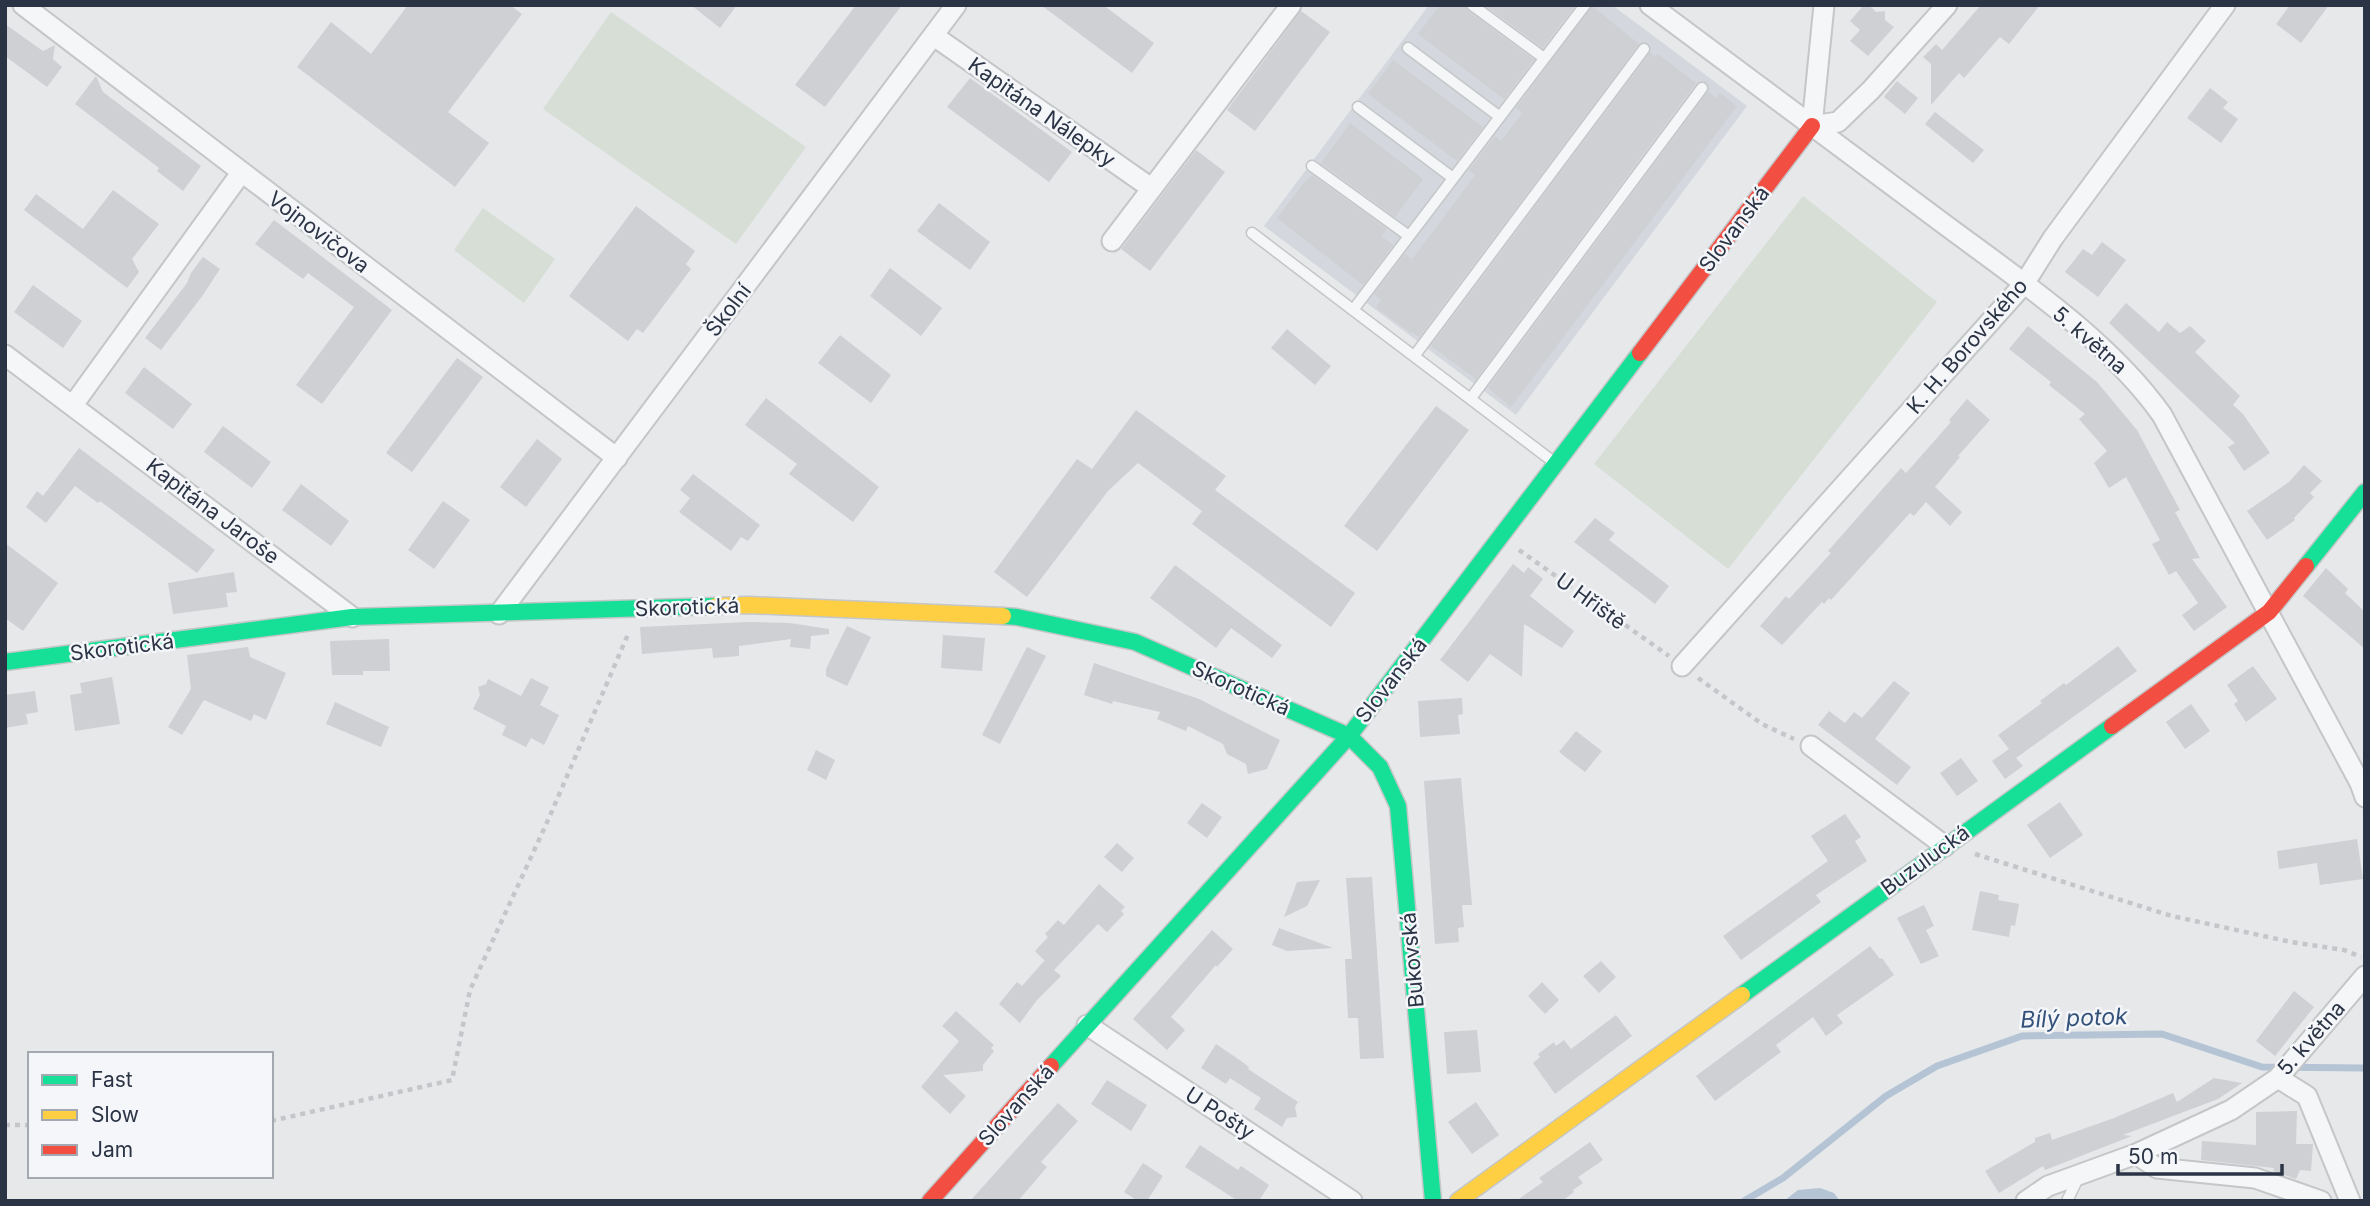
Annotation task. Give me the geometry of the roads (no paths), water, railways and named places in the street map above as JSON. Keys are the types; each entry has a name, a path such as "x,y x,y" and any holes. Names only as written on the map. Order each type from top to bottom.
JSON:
{"street":[{"name":"Vojnovičova","path":"23,5 617,458"},
{"name":"Školní","path":"499,614 956,5"},
{"path":"1112,241 1291,5"},
{"name":"5. května","path":"1650,5 2024,284 2120,364 2144,390 2162,415 2269,612 2365,797"},
{"path":"1824,5 1812,126 1838,122 1871,90 1947,5"},
{"name":"K. H. Borovského","path":"1682,666 2024,284 2053,238 2225,5"},
{"name":"Kapitána Nálepky","path":"934,36 1151,188"},
{"name":"Slovanská","path":"930,1201 1349,736 1812,126"},
{"path":"73,405 241,173"},
{"name":"Kapitána Jaroše","path":"5,355 352,617"},
{"name":"Buzulucká","path":"1458,1201 2269,612 2365,492"},
{"name":"Skorotická","path":"5,662 352,617 749,605 1017,617 1135,642 1349,736"},
{"name":"Bukovská","path":"1349,736 1380,766 1398,806 1433,1201"},
{"path":"1811,746 1945,846"},
{"name":"5. května","path":"2026,1201 2048,1186 2136,1154 2231,1110 2278,1077 2365,976"},
{"name":"U Pošty","path":"1087,1025 1352,1201"},
{"path":"2278,1077 2307,1096 2350,1201"},
{"path":"2136,1154 2157,1168 2255,1178 2321,1201"}],"lane":[{"path":"1472,5 1544,58"},
{"path":"1353,310 1585,5"},
{"path":"1408,48 1500,117"},
{"path":"1415,355 1644,48"},
{"path":"1471,398 1702,88"},
{"path":"1358,107 1453,178"},
{"path":"1312,166 1409,236"},
{"path":"1252,233 1556,464"},
{"path":"2067,1201 2080,1174"}],"water":[{"path":"1820,1188 1834,1193 1840,1201 1784,1201 1798,1190"}],"waterway":[{"name":"Bílý potok","path":"1744,1201 1783,1178 1886,1096 1937,1066 2022,1036 2162,1034 2262,1067 2365,1068"}]}
